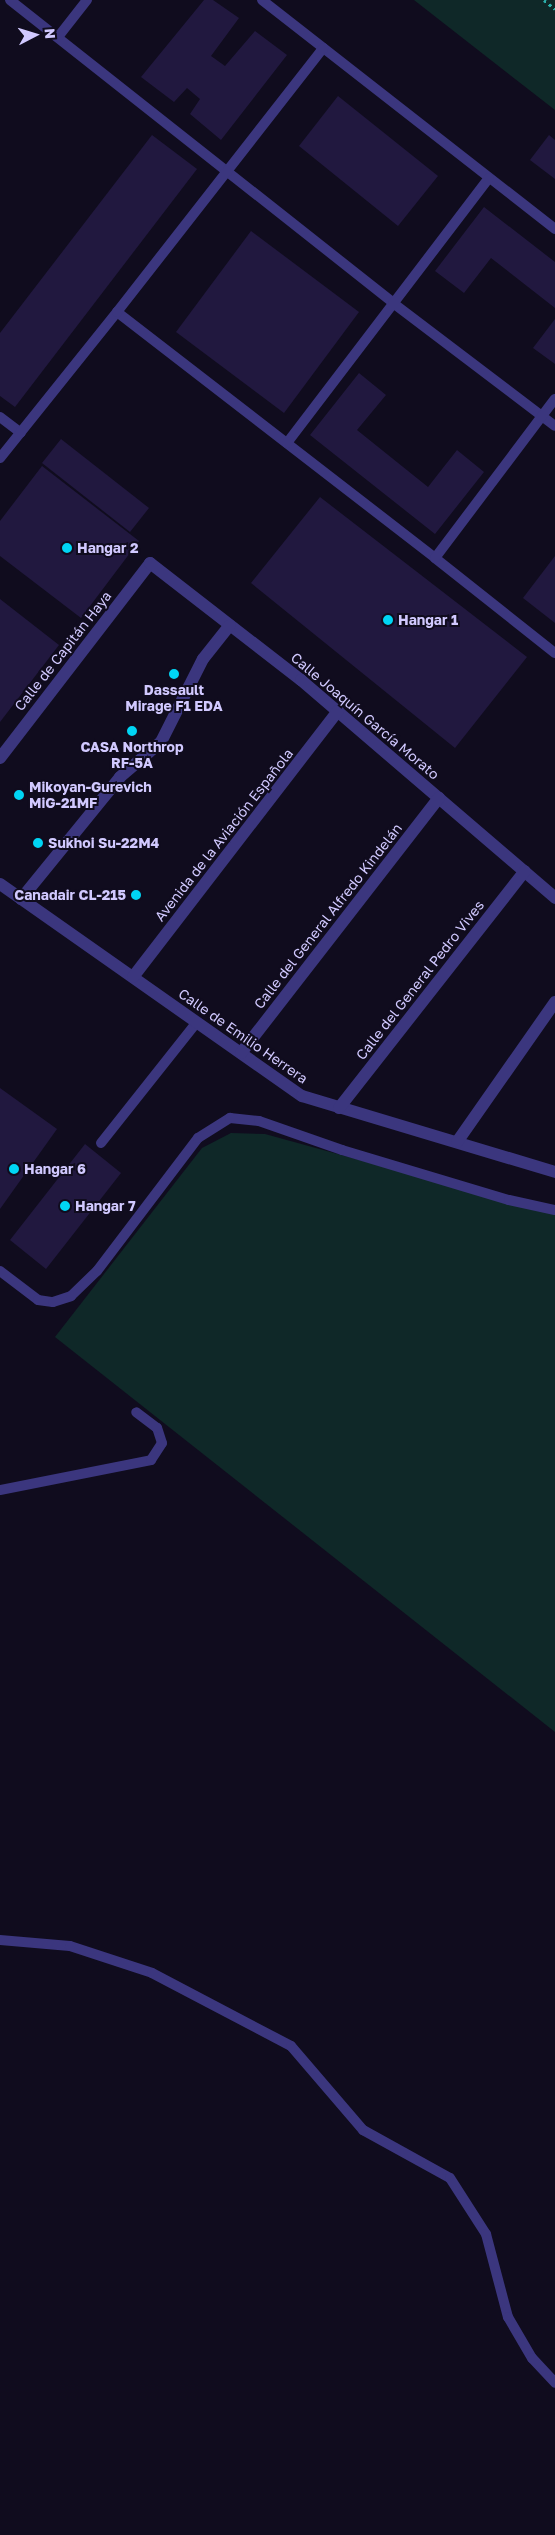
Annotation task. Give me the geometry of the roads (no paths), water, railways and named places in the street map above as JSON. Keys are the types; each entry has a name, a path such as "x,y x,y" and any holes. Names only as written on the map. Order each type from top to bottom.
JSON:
{"street":[{"name":"Calle Joaquín García Morato","path":"150,563 338,711 555,898"},
{"name":"Calle de Capitán Haya","path":"0,758 150,563"},
{"path":"21,899 120,777 161,742 203,660 230,625"},
{"name":"Avenida de la Aviación Española","path":"133,977 338,711"},
{"name":"Calle del General Alfredo Kindelán","path":"241,1053 439,798"},
{"name":"Calle del General Pedro Vives","path":"339,1108 525,871"},
{"name":"Calle de Emilio Herrera","path":"0,884 302,1096 555,1172"},
{"path":"457,1142 555,1002"}],"lane":[{"path":"10,0 393,303 555,426"},
{"path":"58,37 87,0"},
{"path":"262,0 555,229"},
{"path":"0,458 117,312 323,48"},
{"path":"287,442 489,178"},
{"path":"117,312 436,558 555,654"},
{"path":"436,558 555,399"},
{"path":"0,418 21,433"},
{"path":"101,1142 197,1022"},
{"path":"0,1271 38,1300 52,1302 71,1296 97,1271 198,1138 230,1118 259,1121 342,1150 509,1200 555,1210"},
{"path":"0,1490 151,1460 162,1443 157,1428 136,1412"},
{"path":"0,1940 70,1946 152,1972 291,2046 363,2130 450,2178 486,2234 508,2317 532,2358 555,2383"}],"place":[{"name":"Hangar 2","path":"67,548"},
{"name":"Hangar 1","path":"388,620"},
{"name":"Dassault Mirage F1 EDA","path":"174,674"},
{"name":"CASA Northrop RF-5A","path":"132,731"},
{"name":"Mikoyan-Gurevich MiG-21MF","path":"19,795"},
{"name":"Sukhoi Su-22M4","path":"38,843"},
{"name":"Canadair CL-215","path":"136,895"},
{"name":"Hangar 6","path":"14,1169"},
{"name":"Hangar 7","path":"65,1206"}]}
